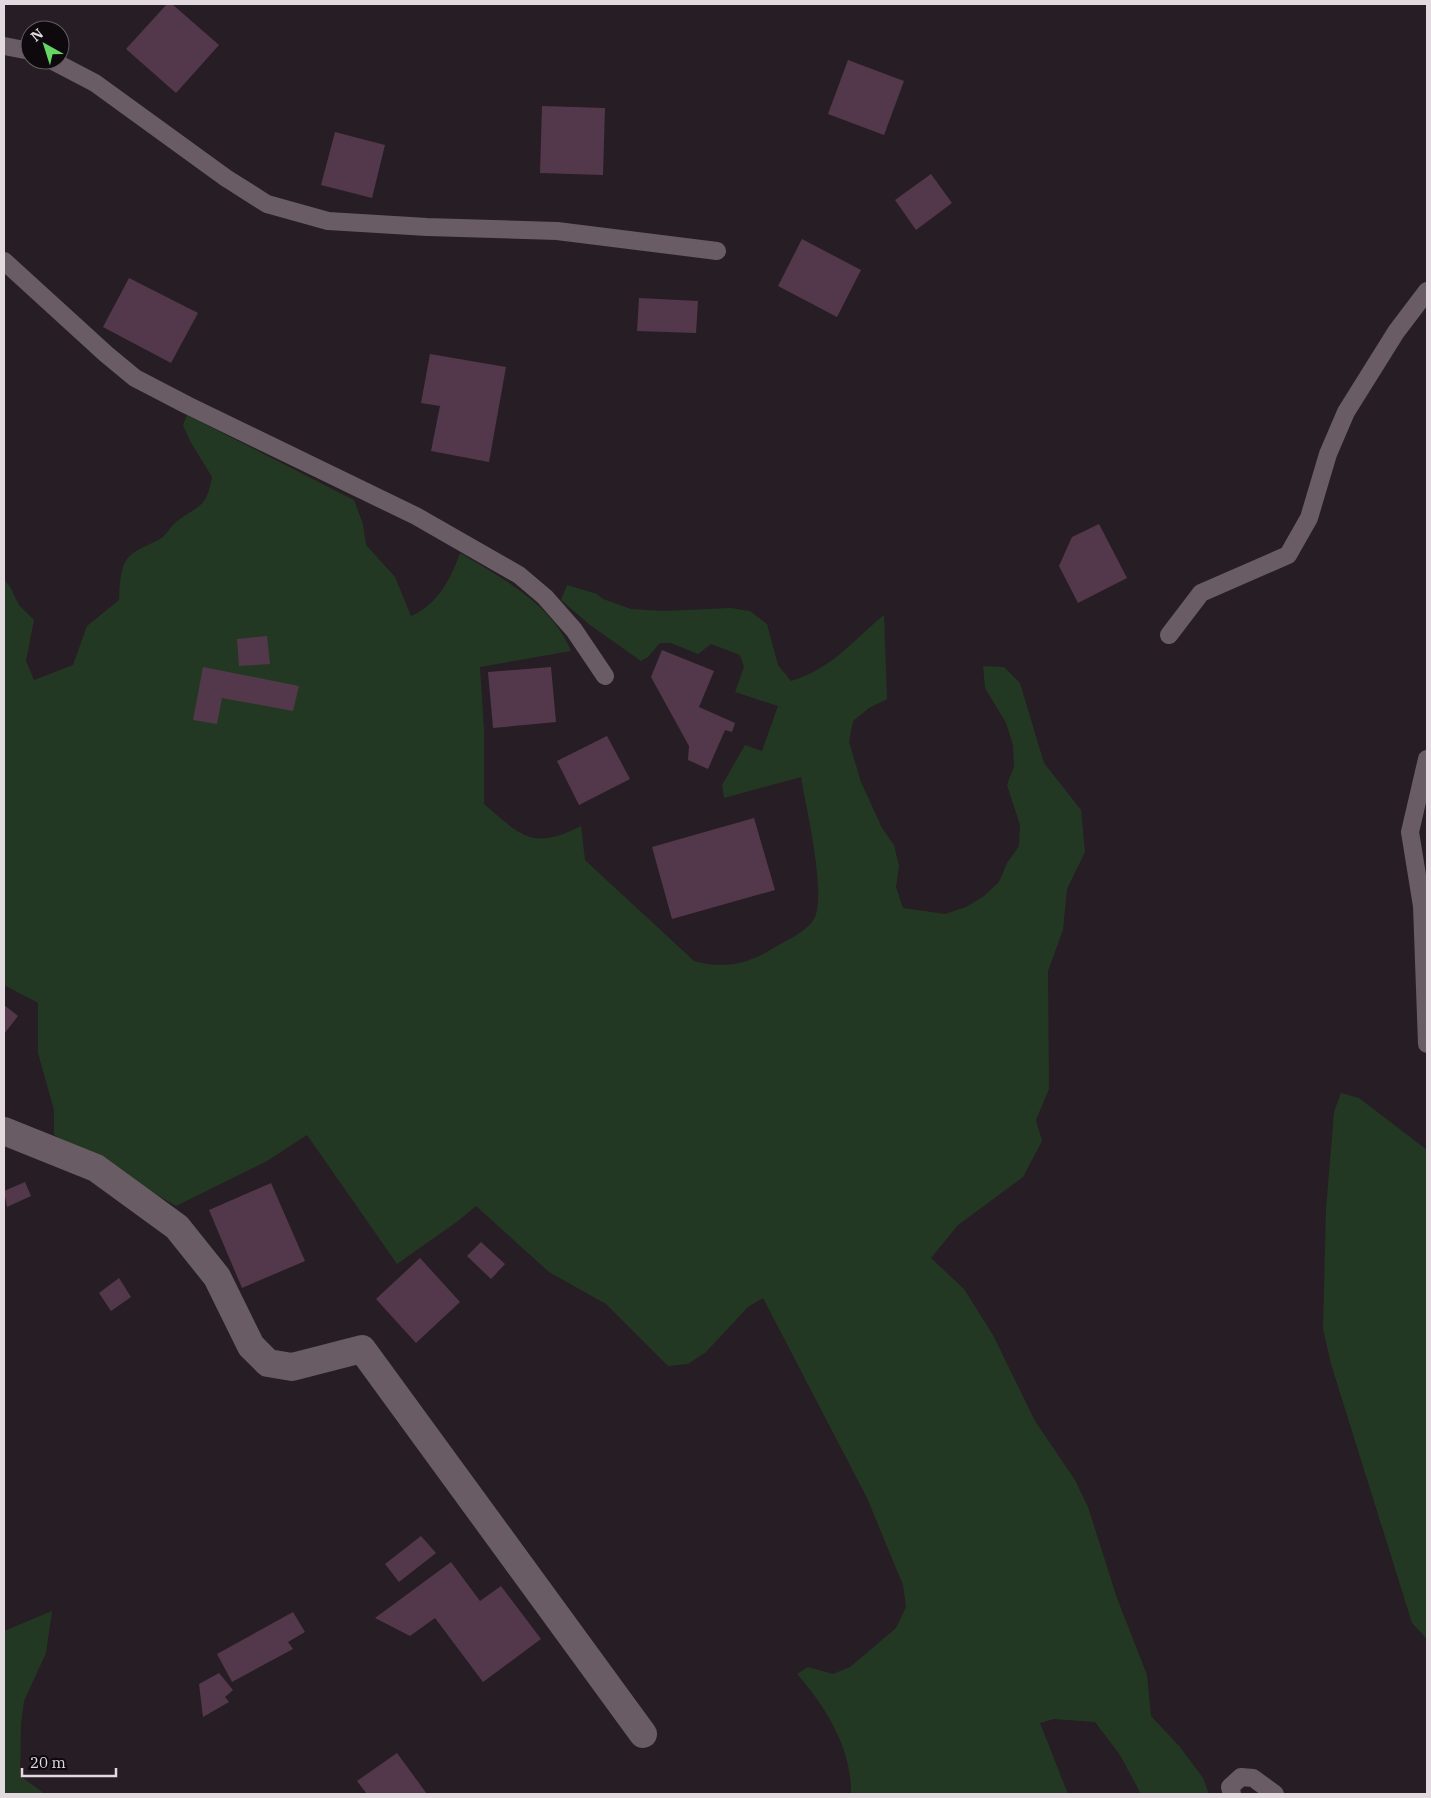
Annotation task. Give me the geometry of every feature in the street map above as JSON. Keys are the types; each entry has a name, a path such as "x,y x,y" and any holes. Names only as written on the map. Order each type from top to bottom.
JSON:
{"street":[{"path":"4,1131 96,1168 178,1227 217,1277 251,1346 268,1363 292,1367 362,1349 643,1734"}],"lane":[{"path":"4,46 20,49"},
{"path":"69,70 95,84 226,178 267,204 328,221 428,227 557,231 718,251"},
{"path":"4,261 135,378 186,405 416,516 519,575 545,597 574,630 605,676"},
{"path":"1169,634 1200,593 1288,555 1310,518 1328,454 1346,412 1396,332 1427,291"},
{"path":"1427,759 1410,832 1422,906 1427,1044"},
{"path":"1232,1794 1230,1787 1241,1777 1253,1778 1275,1794"}],"green space":[{"path":"187,415 354,500 363,524 366,545 395,577 411,616 436,598 452,572 460,553 509,583 539,606 552,619 571,651 480,667 484,730 484,804 518,832 528,836 551,838 581,826 585,860 694,961 723,965 752,959 801,932 815,917 818,905 817,869 801,777 724,798 722,785 745,745 762,751 778,706 735,692 744,667 740,655 711,644 698,654 671,643 660,643 648,657 641,661 590,625 561,600 567,585 597,594 603,599 631,609 664,611 730,608 750,611 767,624 778,665 791,681 806,676 830,662 884,615 887,699 869,708 853,721 849,742 861,782 882,828 894,845 899,866 896,887 903,908 945,914 966,907 984,896 999,882 1007,863 1019,846 1020,825 1007,785 1014,766 1013,745 1006,723 985,688 983,666 1004,667 1020,683 1044,763 1081,810 1085,852 1067,889 1063,930 1048,971 1049,1089 1036,1120 1042,1141 1023,1177 958,1225 931,1258 964,1289 993,1335 1035,1421 1075,1480 1088,1507 1117,1598 1147,1675 1151,1716 1180,1747 1203,1778 1209,1794 1141,1794 1120,1755 1095,1722 1054,1719 1040,1723 1068,1794 851,1794 850,1777 842,1745 818,1700 797,1674 808,1667 833,1674 850,1667 896,1628 906,1607 903,1585 867,1498 763,1298 748,1307 706,1352 688,1364 668,1366 606,1304 549,1272 476,1206 397,1264 307,1135 267,1161 176,1206 54,1135 54,1110 38,1053 38,1003 4,985 4,579 19,605 34,620 26,661 34,680 73,665 87,626 119,600 121,573 127,559 138,550 162,538 176,522 200,505 207,495 212,477 190,441 183,425"},
{"path":"1341,1093 1359,1098 1427,1150 1427,1639 1412,1623 1331,1364 1323,1329 1326,1208 1334,1112"},
{"path":"52,1611 46,1653 24,1701 21,1724 20,1776 45,1794 4,1794 4,1631"}],"building":[{"path":"167,4 172,4 219,45 176,93 126,49"},
{"path":"848,60 904,81 884,135 828,114"},
{"path":"542,106 605,108 603,175 540,173"},
{"path":"335,132 385,145 372,198 321,185"},
{"path":"931,174 952,203 916,230 895,200"},
{"path":"802,239 861,270 837,317 778,286"},
{"path":"129,278 198,313 171,363 103,327"},
{"path":"639,298 698,301 696,333 637,331"},
{"path":"430,354 506,367 489,462 431,451 440,406 421,403"},
{"path":"1099,524 1127,578 1078,603 1059,566 1072,537"},
{"path":"267,636 270,664 239,666 237,639"},
{"path":"662,650 714,671 699,707 735,723 732,732 725,730 708,769 688,760 689,746 651,677"},
{"path":"203,667 299,686 293,711 222,698 217,724 193,720"},
{"path":"551,667 556,722 493,728 488,672"},
{"path":"607,736 630,779 579,805 557,761"},
{"path":"754,818 775,890 672,919 652,847"},
{"path":"4,1005 18,1016 4,1034"},
{"path":"25,1182 31,1196 7,1207 4,1191"},
{"path":"271,1183 305,1261 242,1288 209,1210"},
{"path":"481,1242 505,1264 491,1279 467,1256"},
{"path":"420,1258 460,1302 416,1343 376,1299"},
{"path":"119,1278 131,1297 111,1311 99,1293"},
{"path":"421,1536 436,1553 399,1582 385,1564"},
{"path":"451,1562 480,1601 501,1586 541,1639 483,1682 435,1618 410,1636 375,1618"},
{"path":"293,1612 305,1632 288,1642 293,1649 232,1682 217,1654"},
{"path":"219,1673 233,1690 225,1697 229,1702 203,1717 199,1684"},
{"path":"397,1753 427,1794 367,1794 357,1781"}]}
